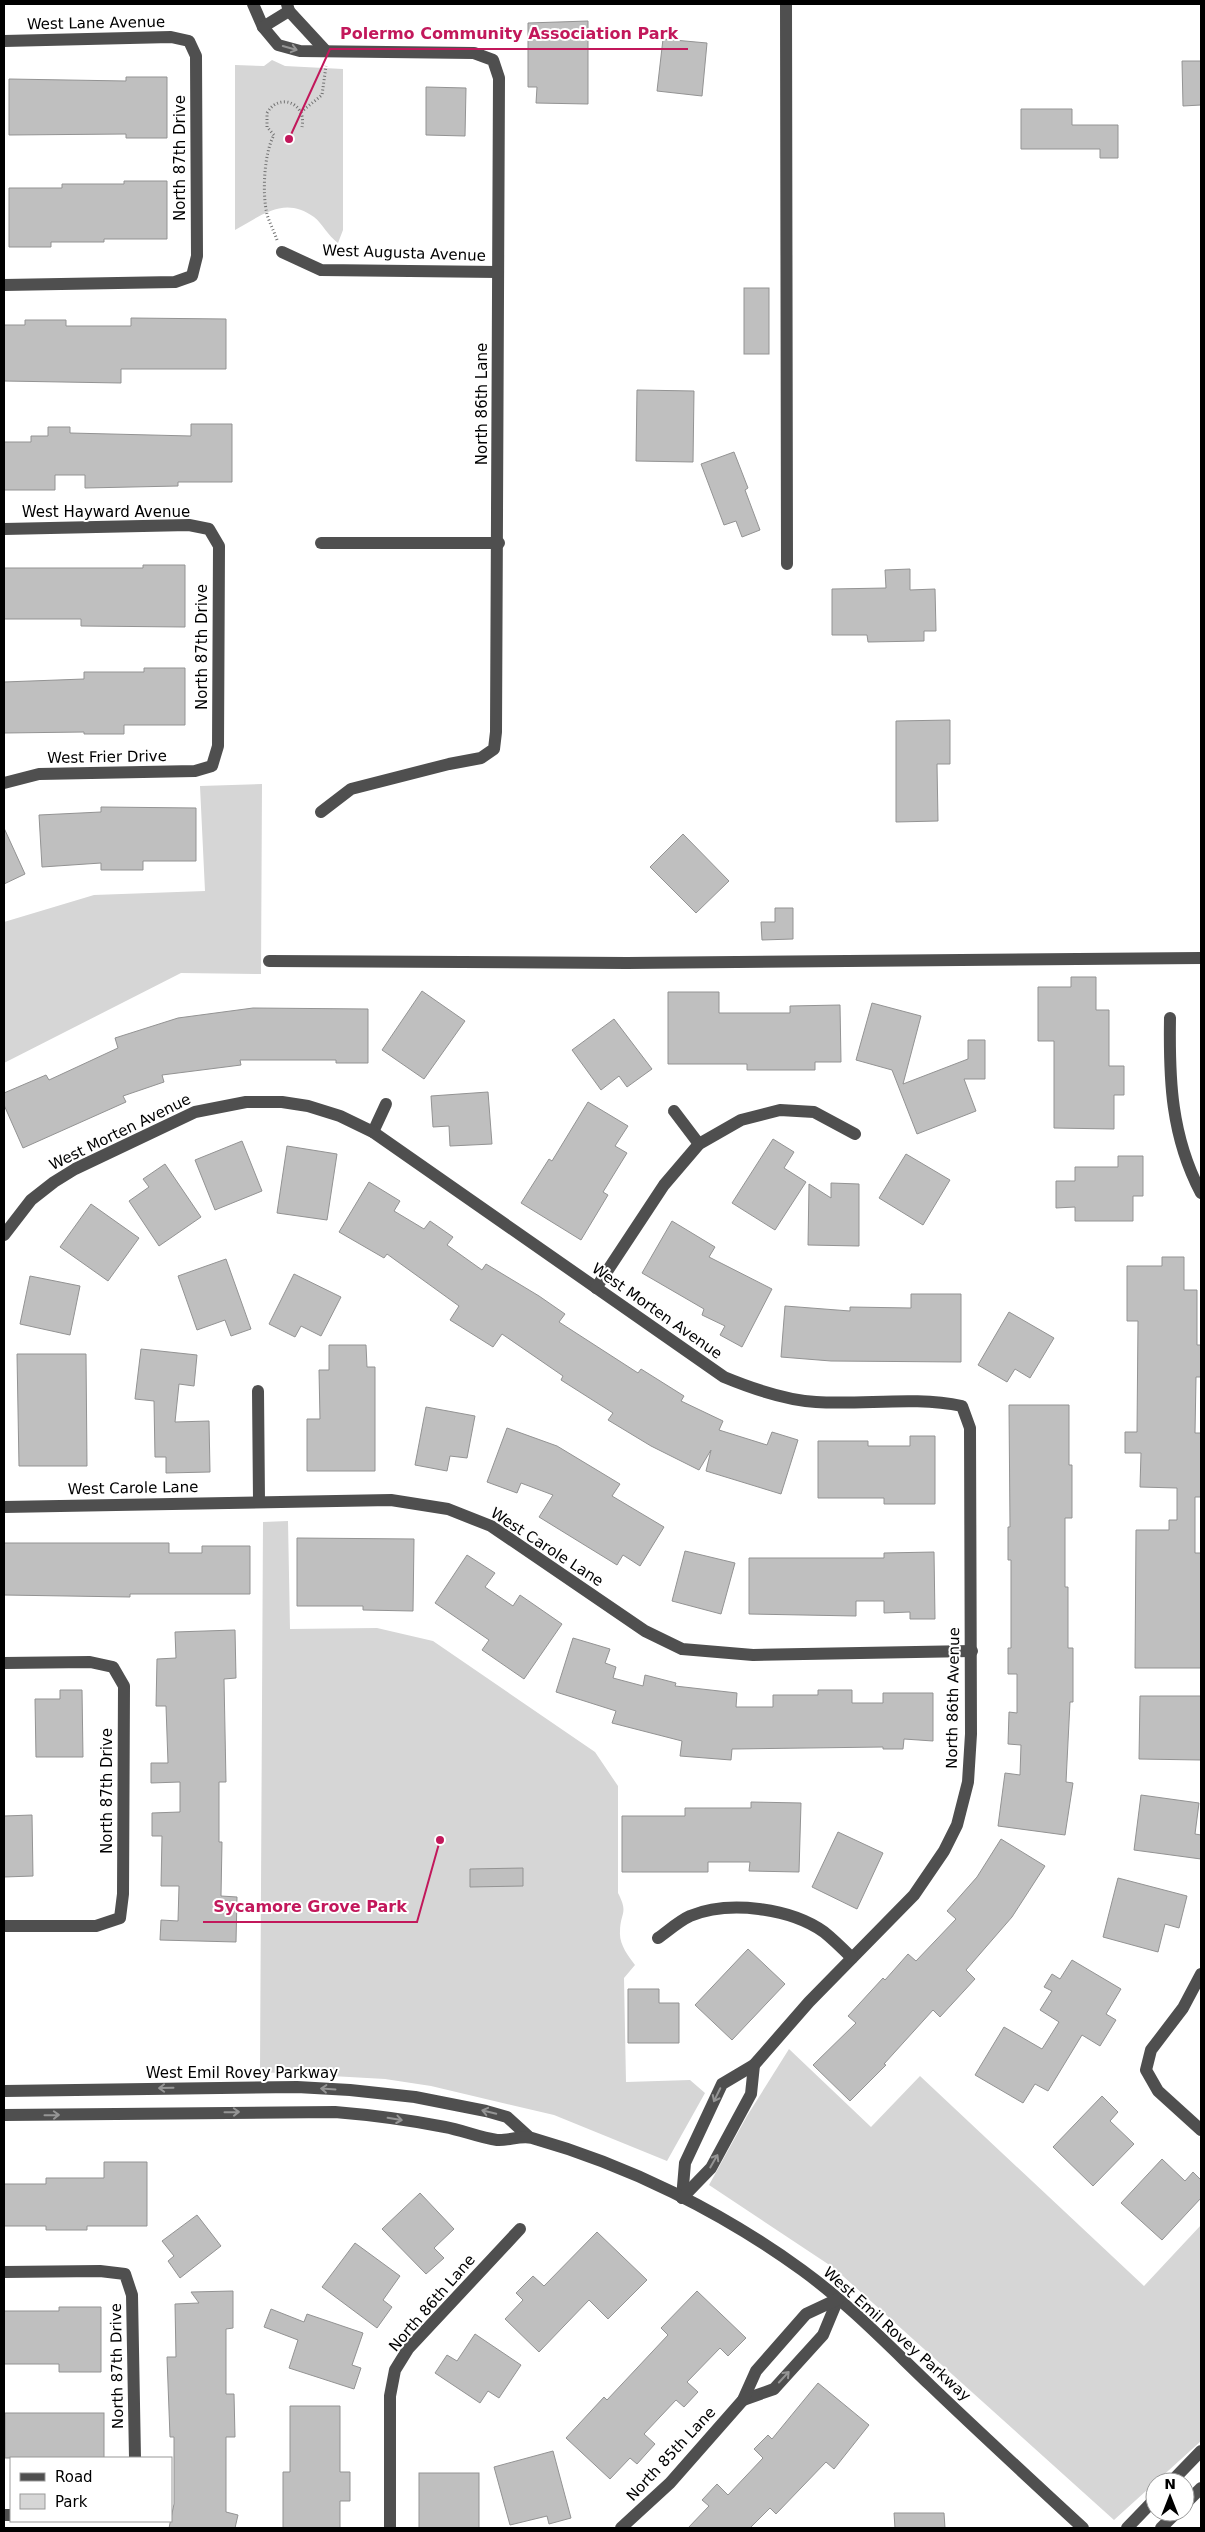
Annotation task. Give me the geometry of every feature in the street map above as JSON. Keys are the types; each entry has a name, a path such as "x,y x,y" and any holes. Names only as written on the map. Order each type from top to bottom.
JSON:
{"street":[{"path":"253,4 263,28 278,45 300,51 326,50"},
{"path":"786,4 787,564"},
{"path":"263,28 288,7 326,50"},
{"name":"West Lane Avenue","path":"4,41 171,37 189,41"},
{"name":"North 87th Drive","path":"4,285 174,282 192,276 197,256 196,56 189,41"},
{"name":"North 86th Lane","path":"321,812 351,789 449,764 481,758 494,749 496,732 499,543 499,78 493,60 474,53 326,50"},
{"name":"West Augusta Avenue","path":"282,252 321,270 498,272"},
{"name":"West Hayward Avenue","path":"4,529 189,525 209,530"},
{"name":"North 87th Drive","path":"209,530 219,546 218,746 212,766"},
{"path":"321,543 499,543"},
{"name":"West Frier Drive","path":"4,783 39,774 194,771 212,766"},
{"path":"269,961 637,963 1201,958"},
{"path":"1170,1018 1169,1077 1178,1133 1201,1193"},
{"name":"West Morten Avenue","path":"4,1235 31,1200 54,1182 75,1169 195,1112 216,1106 246,1102 282,1102 308,1106 340,1116 373,1132 724,1376 748,1387 782,1398 816,1402 936,1401 962,1406"},
{"path":"373,1132 386,1104"},
{"path":"596,1288 664,1185 699,1144 741,1120 780,1110 814,1112 855,1134"},
{"path":"674,1111 699,1144"},
{"path":"258,1392 259,1501"},
{"name":"North 86th Avenue","path":"682,2198 685,2163 722,2084 754,2065 808,2002 914,1895 944,1851 957,1824 968,1782 971,1734 972,1651 970,1428 962,1406"},
{"name":"West Carole Lane","path":"4,1507 391,1500 448,1509 491,1526 645,1631 682,1649 754,1654 972,1651"},
{"name":"North 87th Drive","path":"4,1663 90,1662 113,1667 124,1686 124,1894 120,1918 96,1926 4,1926"},
{"path":"658,1938 689,1916 713,1910 744,1908 778,1911 823,1931 852,1958"},
{"path":"1201,1974 1183,2008 1152,2050 1146,2070 1158,2091 1201,2130"},
{"path":"682,2198 711,2168 729,2135 751,2094 754,2065"},
{"name":"West Emil Rovey Parkway","path":"4,2091 298,2087 415,2097 507,2116 529,2137 638,2175 760,2242 802,2270 838,2299 1084,2528"},
{"name":"West Emil Rovey Parkway","path":"4,2115 335,2112 437,2126 497,2140 529,2137"},
{"name":"North 86th Lane","path":"390,2528 390,2396 395,2370 408,2349 520,2229"},
{"name":"North 87th Drive","path":"4,2272 100,2271 125,2274 132,2295 135,2457"},
{"name":"North 85th Lane","path":"621,2528 670,2482 743,2400 756,2371 806,2314 838,2299"},
{"name":"North 85th Lane","path":"743,2400 774,2389 823,2335 838,2299"},
{"path":"1182,2472 1201,2452"},
{"path":"1128,2528 1145,2510"}],"path":[{"path":"301,112 322,95 326,50"},
{"path":"282,252 267,214 265,162 267,151 274,136 267,127 266,117 269,108 282,102 294,103 301,112 302,127"}],"green space":[{"path":"272,60 285,66 343,69 343,230 338,243 314,217 293,208 273,210 235,230 235,65 264,66"},
{"path":"262,784 261,974 181,973 4,1063 4,922 94,895 205,891 200,786"},
{"path":"288,1521 290,1629 377,1628 433,1641 595,1752 618,1786 618,1893 623,1905 620,1936 624,1950 635,1965 624,1978 626,2082 690,2080 705,2093 667,2161 554,2115 431,2086 385,2079 260,2072 263,1522"},
{"path":"789,2049 871,2127 920,2076 1144,2286 1201,2225 1201,2441 1167,2472 1145,2472 1145,2492 1114,2520 834,2268 709,2185 747,2116"}],"building":[{"path":"588,21 588,104 536,103 537,87 528,87 528,23"},
{"path":"663,39 707,43 702,96 657,91"},
{"path":"1182,61 1201,61 1201,105 1183,106"},
{"path":"126,77 167,77 167,138 126,138 126,134 9,135 9,79 126,81"},
{"path":"426,87 466,88 465,136 426,135"},
{"path":"1021,109 1072,109 1072,125 1118,125 1118,158 1100,158 1100,149 1021,149"},
{"path":"124,181 167,181 167,239 104,239 104,242 51,242 51,247 9,247 9,188 62,188 62,184 124,184"},
{"path":"744,288 769,288 769,354 744,354"},
{"path":"131,318 226,319 226,369 121,369 121,383 4,381 4,325 25,325 25,320 66,320 66,326 131,326"},
{"path":"637,390 694,391 693,462 636,461"},
{"path":"191,424 232,424 232,482 178,482 178,486 85,488 85,475 55,475 55,490 4,490 4,442 31,442 31,436 48,436 48,427 70,427 70,433 191,436"},
{"path":"734,452 748,488 745,490 760,530 742,537 736,521 724,525 701,464"},
{"path":"143,565 185,565 185,627 81,626 81,619 4,619 4,568 143,568"},
{"path":"910,569 910,590 935,589 936,631 924,631 924,641 868,642 867,635 832,635 832,589 886,588 885,570"},
{"path":"144,668 185,668 185,725 124,725 124,734 84,734 84,732 4,733 4,682 84,679 84,672 144,672"},
{"path":"950,720 950,764 937,764 938,821 896,822 896,721"},
{"path":"101,807 196,808 196,861 143,861 143,870 101,870 101,863 42,867 39,815 101,812"},
{"path":"4,828 25,874 4,884"},
{"path":"683,834 729,881 696,913 650,867"},
{"path":"775,908 793,908 793,939 762,940 761,922 775,922"},
{"path":"1071,977 1096,977 1096,1010 1109,1010 1109,1066 1124,1066 1124,1095 1114,1095 1114,1129 1054,1128 1054,1041 1038,1041 1038,987 1071,987"},
{"path":"422,991 465,1021 424,1079 382,1050"},
{"path":"668,992 719,992 719,1013 790,1013 790,1006 840,1005 841,1062 815,1062 815,1070 747,1070 747,1064 668,1064"},
{"path":"872,1003 921,1016 903,1084 968,1059 968,1040 985,1040 985,1079 964,1079 976,1111 917,1134 892,1070 856,1060"},
{"path":"253,1008 368,1009 368,1063 336,1063 336,1060 240,1060 241,1065 162,1075 164,1082 123,1096 126,1102 23,1148 4,1105 4,1093 46,1075 49,1080 118,1048 115,1038 178,1018"},
{"path":"614,1019 652,1069 627,1087 619,1076 601,1090 572,1050"},
{"path":"488,1092 492,1144 450,1146 449,1126 433,1127 431,1096"},
{"path":"588,1102 628,1126 615,1146 627,1153 603,1192 608,1195 581,1240 521,1203 549,1159 552,1161"},
{"path":"773,1139 794,1152 784,1168 806,1182 775,1230 732,1203"},
{"path":"242,1141 262,1191 215,1210 195,1160"},
{"path":"287,1146 337,1154 327,1220 277,1213"},
{"path":"906,1154 950,1180 923,1225 879,1198"},
{"path":"1118,1156 1143,1156 1143,1196 1133,1196 1133,1221 1075,1221 1075,1207 1056,1208 1056,1181 1075,1181 1075,1167 1118,1167"},
{"path":"165,1164 201,1217 159,1246 129,1201 149,1187 143,1179"},
{"path":"369,1182 400,1201 394,1211 424,1229 430,1221 453,1237 447,1245 482,1270 486,1264 539,1296 565,1314 559,1322 638,1373 641,1369 684,1396 681,1401 723,1421 719,1430 767,1445 772,1432 798,1440 781,1494 706,1471 711,1450 699,1470 651,1446 608,1420 613,1413 561,1380 563,1376 502,1334 493,1347 450,1320 459,1306 387,1254 384,1258 339,1232"},
{"path":"831,1183 859,1184 859,1246 808,1245 809,1184 831,1198"},
{"path":"91,1204 139,1238 108,1281 60,1247"},
{"path":"672,1221 715,1247 709,1257 772,1289 742,1347 720,1335 725,1326 702,1315 704,1309 642,1273"},
{"path":"1162,1257 1184,1257 1184,1290 1197,1290 1197,1345 1201,1345 1201,1377 1196,1377 1195,1433 1201,1433 1201,1497 1195,1497 1195,1553 1201,1553 1201,1668 1135,1668 1136,1530 1169,1530 1169,1520 1177,1520 1177,1488 1140,1487 1141,1453 1125,1453 1125,1432 1137,1432 1138,1321 1127,1321 1127,1266 1162,1266"},
{"path":"226,1259 251,1329 231,1336 225,1320 197,1330 178,1276"},
{"path":"294,1274 341,1297 321,1336 301,1326 295,1337 269,1324"},
{"path":"30,1276 80,1286 70,1335 20,1324"},
{"path":"911,1294 961,1294 961,1362 831,1361 781,1357 785,1306 850,1311 850,1307 911,1308"},
{"path":"1009,1312 1054,1338 1030,1378 1015,1369 1007,1382 978,1365"},
{"path":"329,1345 366,1345 367,1367 375,1367 375,1471 307,1471 307,1419 320,1419 319,1370 329,1370"},
{"path":"141,1349 197,1355 194,1386 179,1384 175,1422 209,1421 210,1472 166,1473 166,1457 155,1457 154,1401 135,1399"},
{"path":"17,1354 86,1354 87,1466 19,1466"},
{"path":"1009,1405 1069,1405 1069,1465 1072,1465 1072,1518 1065,1518 1065,1587 1068,1587 1068,1648 1073,1648 1073,1702 1070,1702 1066,1782 1073,1783 1065,1835 998,1826 1005,1773 1020,1775 1021,1745 1008,1744 1009,1712 1017,1713 1017,1674 1008,1674 1008,1648 1011,1648 1011,1560 1008,1560 1008,1527 1010,1527"},
{"path":"426,1407 475,1416 467,1458 450,1456 447,1471 415,1465"},
{"path":"507,1428 557,1446 620,1484 612,1496 664,1527 640,1566 623,1555 617,1565 539,1517 553,1495 521,1483 517,1493 487,1482"},
{"path":"910,1436 935,1436 935,1504 884,1504 884,1498 818,1498 818,1441 868,1441 868,1446 910,1446"},
{"path":"297,1538 414,1539 413,1611 363,1610 363,1606 297,1606"},
{"path":"4,1543 169,1543 169,1553 202,1553 202,1546 250,1546 250,1594 130,1594 130,1597 4,1595"},
{"path":"685,1551 735,1563 721,1614 672,1601"},
{"path":"934,1552 935,1619 910,1619 910,1612 884,1613 884,1601 856,1601 856,1616 749,1614 749,1558 884,1558 884,1553"},
{"path":"467,1555 495,1573 485,1587 513,1606 520,1595 562,1624 524,1679 482,1650 489,1640 435,1603"},
{"path":"235,1630 236,1678 224,1679 226,1782 219,1782 219,1842 222,1842 221,1896 237,1897 236,1942 160,1940 161,1920 178,1921 179,1886 161,1886 162,1836 152,1836 152,1813 180,1812 180,1782 151,1783 151,1763 168,1763 166,1706 156,1706 157,1659 176,1658 175,1632"},
{"path":"573,1638 610,1649 605,1663 616,1667 613,1678 643,1686 645,1675 676,1683 675,1686 737,1693 736,1707 773,1707 773,1695 818,1695 818,1690 852,1690 852,1703 883,1703 883,1693 933,1693 933,1741 904,1739 903,1749 883,1749 883,1747 732,1749 731,1760 680,1756 682,1741 612,1723 616,1711 556,1692"},
{"path":"60,1690 82,1690 83,1757 36,1757 35,1699 60,1699"},
{"path":"1140,1696 1201,1696 1201,1760 1139,1759"},
{"path":"1141,1795 1199,1803 1195,1834 1201,1835 1201,1859 1134,1850"},
{"path":"751,1802 801,1803 799,1872 749,1871 750,1862 708,1862 708,1872 622,1872 622,1816 685,1816 685,1808 751,1808"},
{"path":"32,1815 33,1876 4,1877 4,1816"},
{"path":"838,1832 883,1853 857,1909 812,1887"},
{"path":"1001,1839 1045,1866 1012,1917 966,1970 975,1979 940,2017 933,2010 884,2064 886,2065 850,2101 813,2065 856,2023 848,2016 883,1978 885,1980 908,1954 916,1961 956,1919 947,1911 977,1877"},
{"path":"523,1868 523,1886 470,1887 470,1869"},
{"path":"1118,1878 1187,1896 1179,1928 1165,1924 1158,1952 1103,1937"},
{"path":"748,1949 785,1984 732,2040 695,2005"},
{"path":"1072,1960 1121,1989 1106,2014 1116,2020 1100,2046 1082,2035 1048,2091 1035,2084 1023,2103 975,2075 1004,2027 1042,2049 1059,2022 1040,2010 1052,1991 1044,1987 1052,1974 1060,1979"},
{"path":"628,1989 659,1989 659,2003 679,2003 679,2043 628,2043"},
{"path":"1102,2096 1118,2112 1110,2121 1134,2144 1093,2186 1053,2147"},
{"path":"1162,2159 1185,2181 1193,2172 1201,2180 1201,2198 1162,2240 1121,2203"},
{"path":"104,2162 147,2162 147,2226 87,2226 87,2230 46,2230 46,2226 4,2226 4,2184 46,2184 46,2178 104,2178"},
{"path":"420,2193 454,2229 434,2248 444,2258 426,2274 382,2229"},
{"path":"197,2215 221,2246 180,2278 168,2261 174,2256 162,2241"},
{"path":"597,2232 647,2280 608,2319 589,2300 539,2352 505,2319 523,2300 516,2293 533,2276 544,2286"},
{"path":"355,2243 400,2276 383,2300 392,2307 377,2328 322,2287"},
{"path":"233,2291 233,2328 226,2329 226,2394 234,2394 235,2437 226,2437 226,2512 238,2515 235,2528 169,2528 170,2522 172,2522 174,2504 174,2437 170,2437 167,2357 176,2357 175,2304 199,2303 191,2292"},
{"path":"697,2291 746,2338 728,2356 720,2348 687,2382 698,2392 684,2407 676,2400 644,2434 655,2444 637,2464 630,2458 610,2479 566,2438 604,2397 607,2400 668,2335 661,2328"},
{"path":"59,2307 101,2307 101,2372 59,2372 59,2364 4,2364 4,2311 59,2311"},
{"path":"271,2309 304,2322 307,2314 363,2333 352,2365 361,2368 354,2389 289,2368 298,2340 264,2327"},
{"path":"475,2334 521,2365 499,2398 488,2391 480,2403 435,2373 447,2355 457,2361"},
{"path":"818,2383 869,2425 834,2469 826,2462 776,2514 770,2508 750,2528 688,2528 709,2506 702,2500 717,2484 728,2495 763,2458 754,2449 768,2435 772,2439"},
{"path":"290,2406 340,2406 340,2472 350,2472 350,2501 340,2501 340,2528 283,2528 283,2472 290,2472"},
{"path":"5,2413 104,2413 104,2457 5,2458"},
{"path":"553,2451 571,2518 549,2524 547,2516 510,2525 494,2467"},
{"path":"419,2473 479,2473 479,2528 419,2528"},
{"path":"894,2513 944,2513 945,2528 895,2528"}],"place":[{"name":"Polermo Community Association Park","path":"289,139"},
{"name":"Sycamore Grove Park","path":"440,1840"}]}
